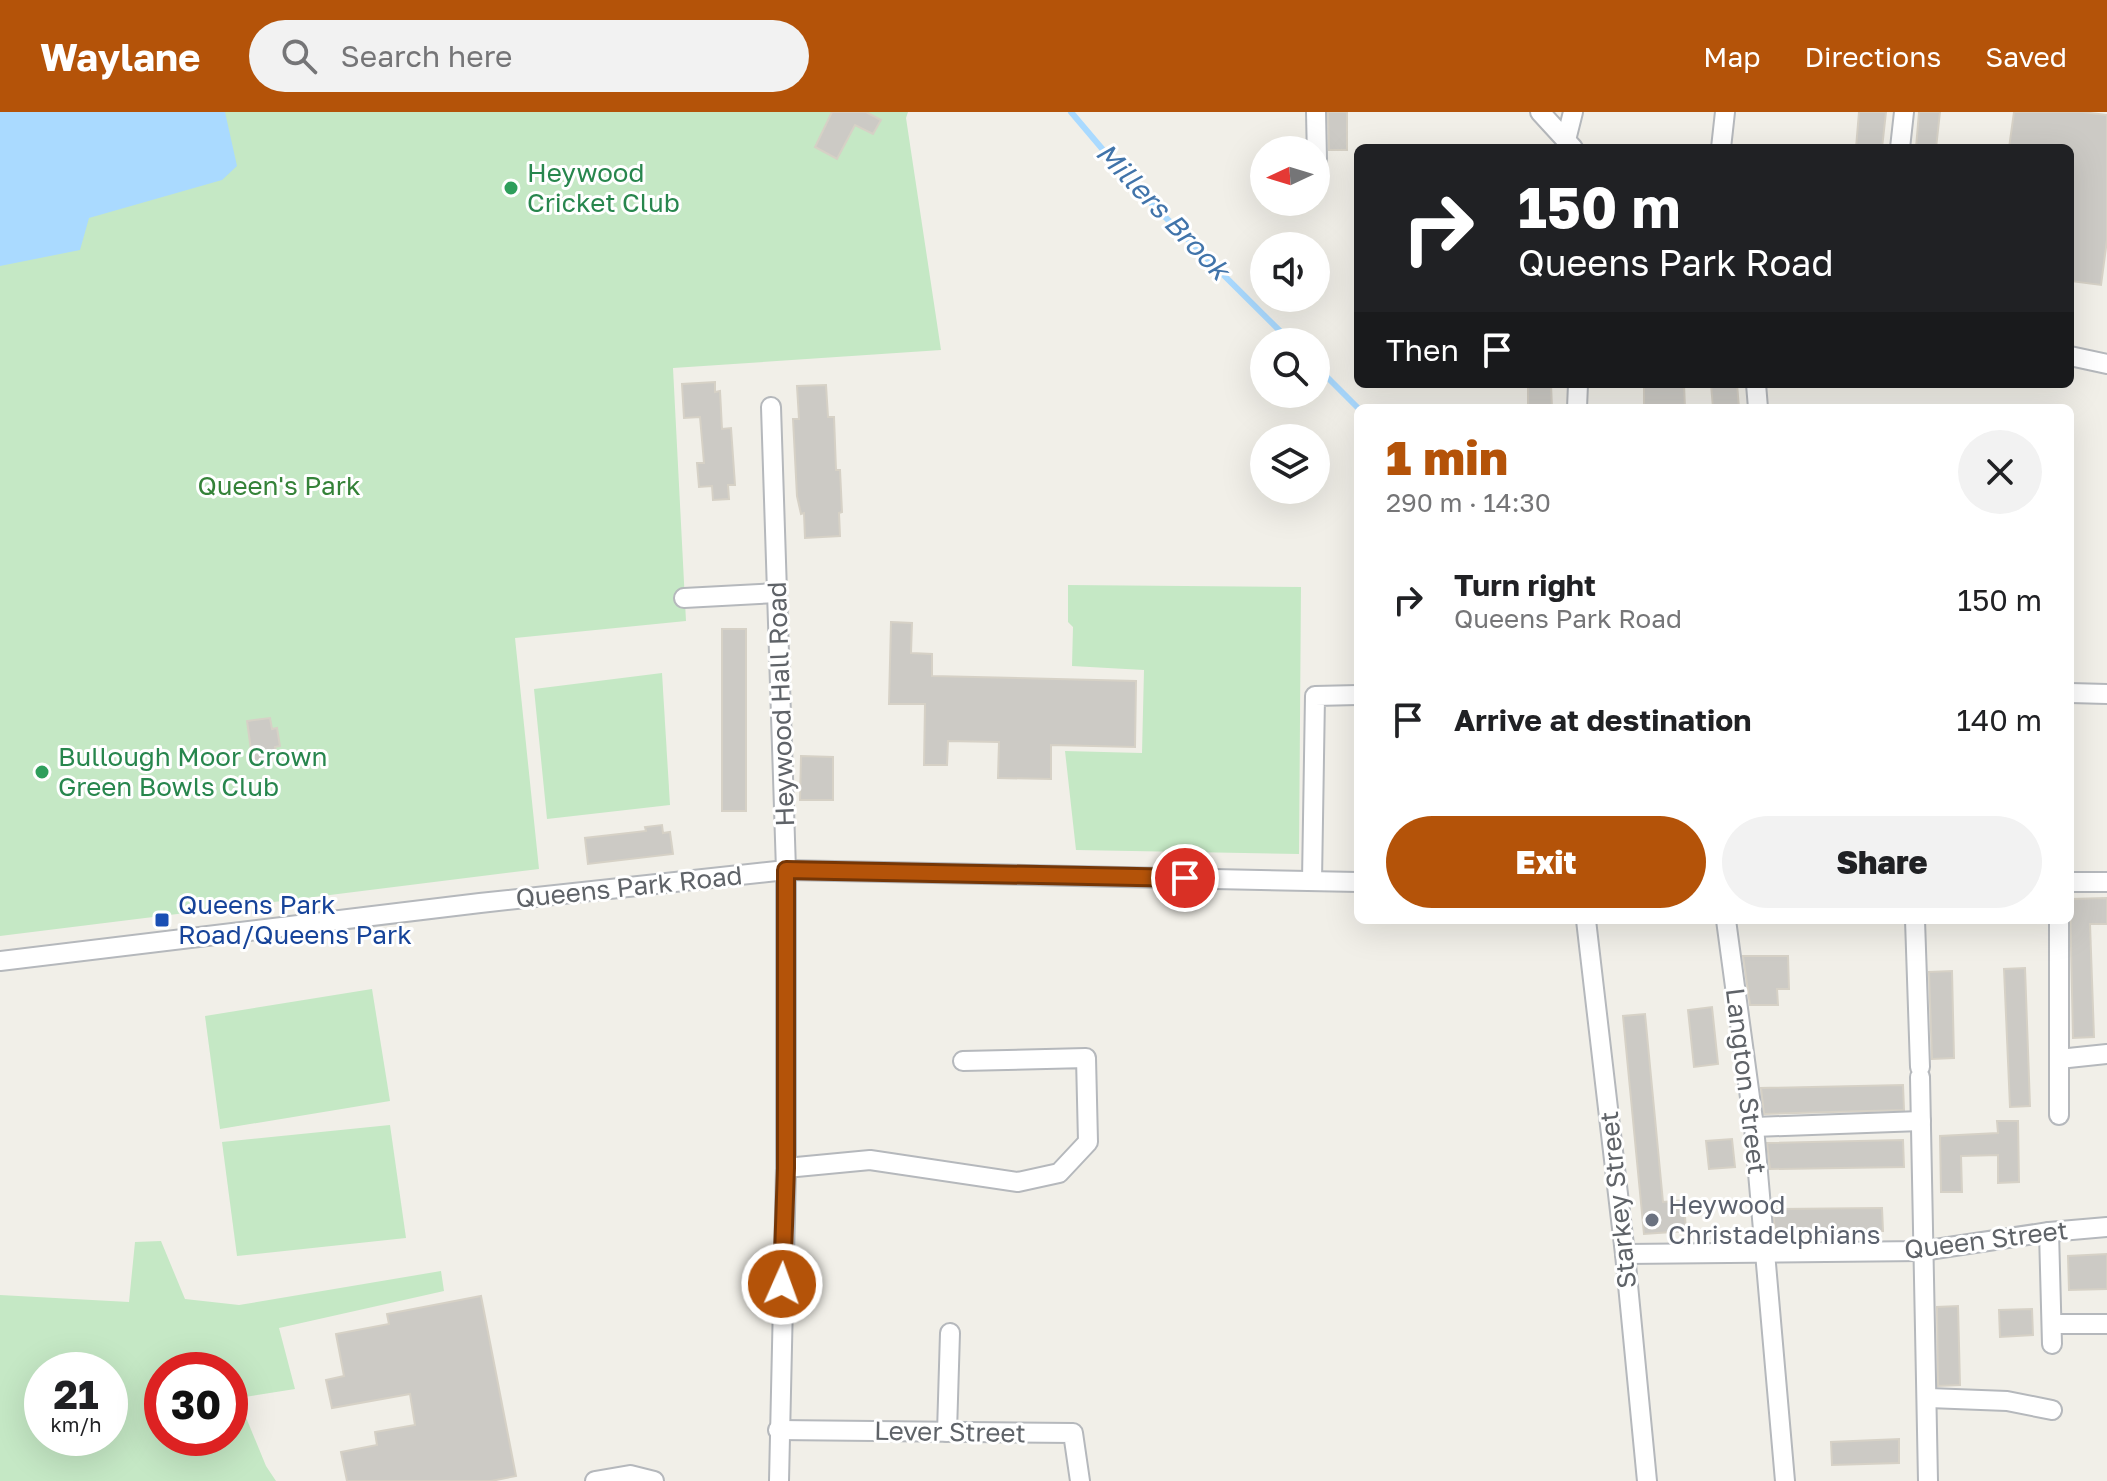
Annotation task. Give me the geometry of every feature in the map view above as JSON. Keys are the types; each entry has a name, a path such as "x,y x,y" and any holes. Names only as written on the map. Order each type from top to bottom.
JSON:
{"street":[{"path":"1316,112 1317,136"},
{"path":"1540,112 1570,144"},
{"path":"1570,144 1573,112"},
{"path":"1721,144 1725,112"},
{"path":"1900,144 1904,112"},
{"path":"2074,357 2107,364"},
{"name":"Heywood Hall Road","path":"771,407 786,870 786,1168 779,1481"},
{"path":"684,598 777,593"},
{"path":"2074,693 2107,694"},
{"path":"1312,881 1315,696 1354,695"},
{"name":"Queens Park Road","path":"0,961 480,903 786,870 1354,882"},
{"path":"2074,882 2107,882"},
{"name":"Starkey Street","path":"1586,924 1625,1254 1647,1481"},
{"name":"Langton Street","path":"1727,924 1754,1127 1785,1481"},
{"path":"1915,924 1922,1251 1929,1398 1928,1481"},
{"path":"2059,924 2059,1115"},
{"path":"2059,1059 2107,1054"},
{"path":"786,1168 870,1160 1018,1182 1059,1173 1088,1142 1086,1058 963,1061"},
{"path":"1754,1127 1921,1121"},
{"name":"Queen Street","path":"1625,1254 1922,1251 2049,1232 2107,1227"},
{"path":"2049,1232 2052,1344"},
{"path":"2052,1324 2107,1324"},
{"path":"947,1432 950,1333"},
{"path":"1929,1398 2007,1401 2052,1410"},
{"name":"Lever Street","path":"778,1430 1073,1433 1080,1481"},
{"path":"595,1481 630,1475 654,1481"}],"green space":[{"name":"Queen's Park","path":"0,112 908,112 906,118 941,350 673,368 686,621 515,638 539,869 0,936"},
{"path":"1068,585 1301,587 1299,854 1076,850 1065,751 1142,753 1144,670 1072,666 1073,627 1068,622"},
{"path":"662,673 670,805 547,819 534,689"},
{"path":"372,989 390,1101 220,1129 205,1016"},
{"path":"390,1125 406,1238 237,1256 222,1142"},
{"path":"161,1241 185,1299 239,1305 441,1271 444,1291 279,1328 295,1389 248,1396 248,1352 144,1352 144,1456 248,1456 248,1422 266,1466 276,1481 0,1481 0,1295 129,1302 135,1242"}],"water":[{"path":"0,112 225,112 237,166 222,180 89,218 80,250 0,266"}],"building":[{"path":"832,112 866,112 881,120 873,134 855,125 837,159 815,147"},
{"path":"1328,112 1347,112 1347,150 1330,150"},
{"path":"1859,112 1886,112 1882,144 1856,144"},
{"path":"1919,112 1940,112 1936,144 1916,144"},
{"path":"2014,112 2107,115 2107,240 2101,285 2074,282 2074,144 2010,144"},
{"path":"715,382 715,392 720,391 722,429 731,428 735,485 728,485 729,499 713,500 712,486 699,487 697,463 704,463 700,417 684,418 682,384"},
{"path":"826,385 828,417 834,417 836,470 840,470 840,536 805,538 804,513 801,514 797,496 793,419 799,419 797,386"},
{"path":"1528,388 1551,388 1552,404 1528,404"},
{"path":"1644,388 1684,388 1685,404 1644,404"},
{"path":"1711,388 1737,388 1739,404 1713,404"},
{"path":"891,622 912,623 911,653 932,654 932,676 1136,681 1135,747 1051,745 1051,779 998,778 999,742 948,741 947,765 924,765 925,704 889,704"},
{"path":"722,629 746,629 746,811 722,811"},
{"path":"270,718 272,729 277,728 280,746 275,747 277,760 253,764 247,721"},
{"path":"801,756 833,757 833,800 800,800"},
{"path":"662,825 663,833 670,832 673,854 588,864 585,838 646,831 645,827"},
{"path":"2107,898 2107,924 2090,924 2094,1037 2073,1038 2071,924 2074,924 2074,899"},
{"path":"1743,956 1788,956 1789,989 1777,989 1778,1005 1750,1005"},
{"path":"2025,968 2030,1106 2010,1107 2004,969"},
{"path":"1952,971 1954,1058 1932,1059 1929,972"},
{"path":"1712,1007 1718,1064 1694,1067 1688,1010"},
{"path":"1645,1014 1663,1202 1684,1200 1686,1231 1644,1234 1623,1016"},
{"path":"1903,1085 1904,1110 1764,1114 1761,1088"},
{"path":"1997,1121 2018,1121 2019,1182 1998,1183 1998,1155 1961,1156 1962,1192 1941,1192 1940,1136 1998,1133"},
{"path":"1732,1139 1735,1167 1709,1169 1706,1141"},
{"path":"1903,1140 1904,1167 1770,1169 1767,1143"},
{"path":"1882,1208 1883,1231 1775,1232 1773,1209"},
{"path":"2107,1254 2107,1289 2069,1290 2068,1256"},
{"path":"481,1296 516,1476 491,1481 347,1481 341,1452 377,1445 375,1432 415,1425 410,1394 332,1408 326,1380 344,1376 336,1334 389,1324 387,1314"},
{"path":"1958,1306 1960,1385 1938,1386 1937,1307"},
{"path":"2032,1309 2033,1335 2000,1337 1999,1310"},
{"path":"1899,1439 1899,1463 1832,1465 1831,1442"}],"waterway":[{"name":"Millers Brook","path":"1071,112 1132,184 1277,328"},
{"name":"Millers Brook","path":"1330,380 1354,404"}],"place":[{"name":"Heywood Cricket Club","path":"511,188"},
{"name":"Bullough Moor Crown Green Bowls Club","path":"42,772"},
{"name":"Queens Park Road/Queens Park","path":"162,920"},
{"name":"Heywood Christadelphians","path":"1652,1220"}],"route":[{"path":"782,1284 786,1168 786,870 1185,878"}]}
